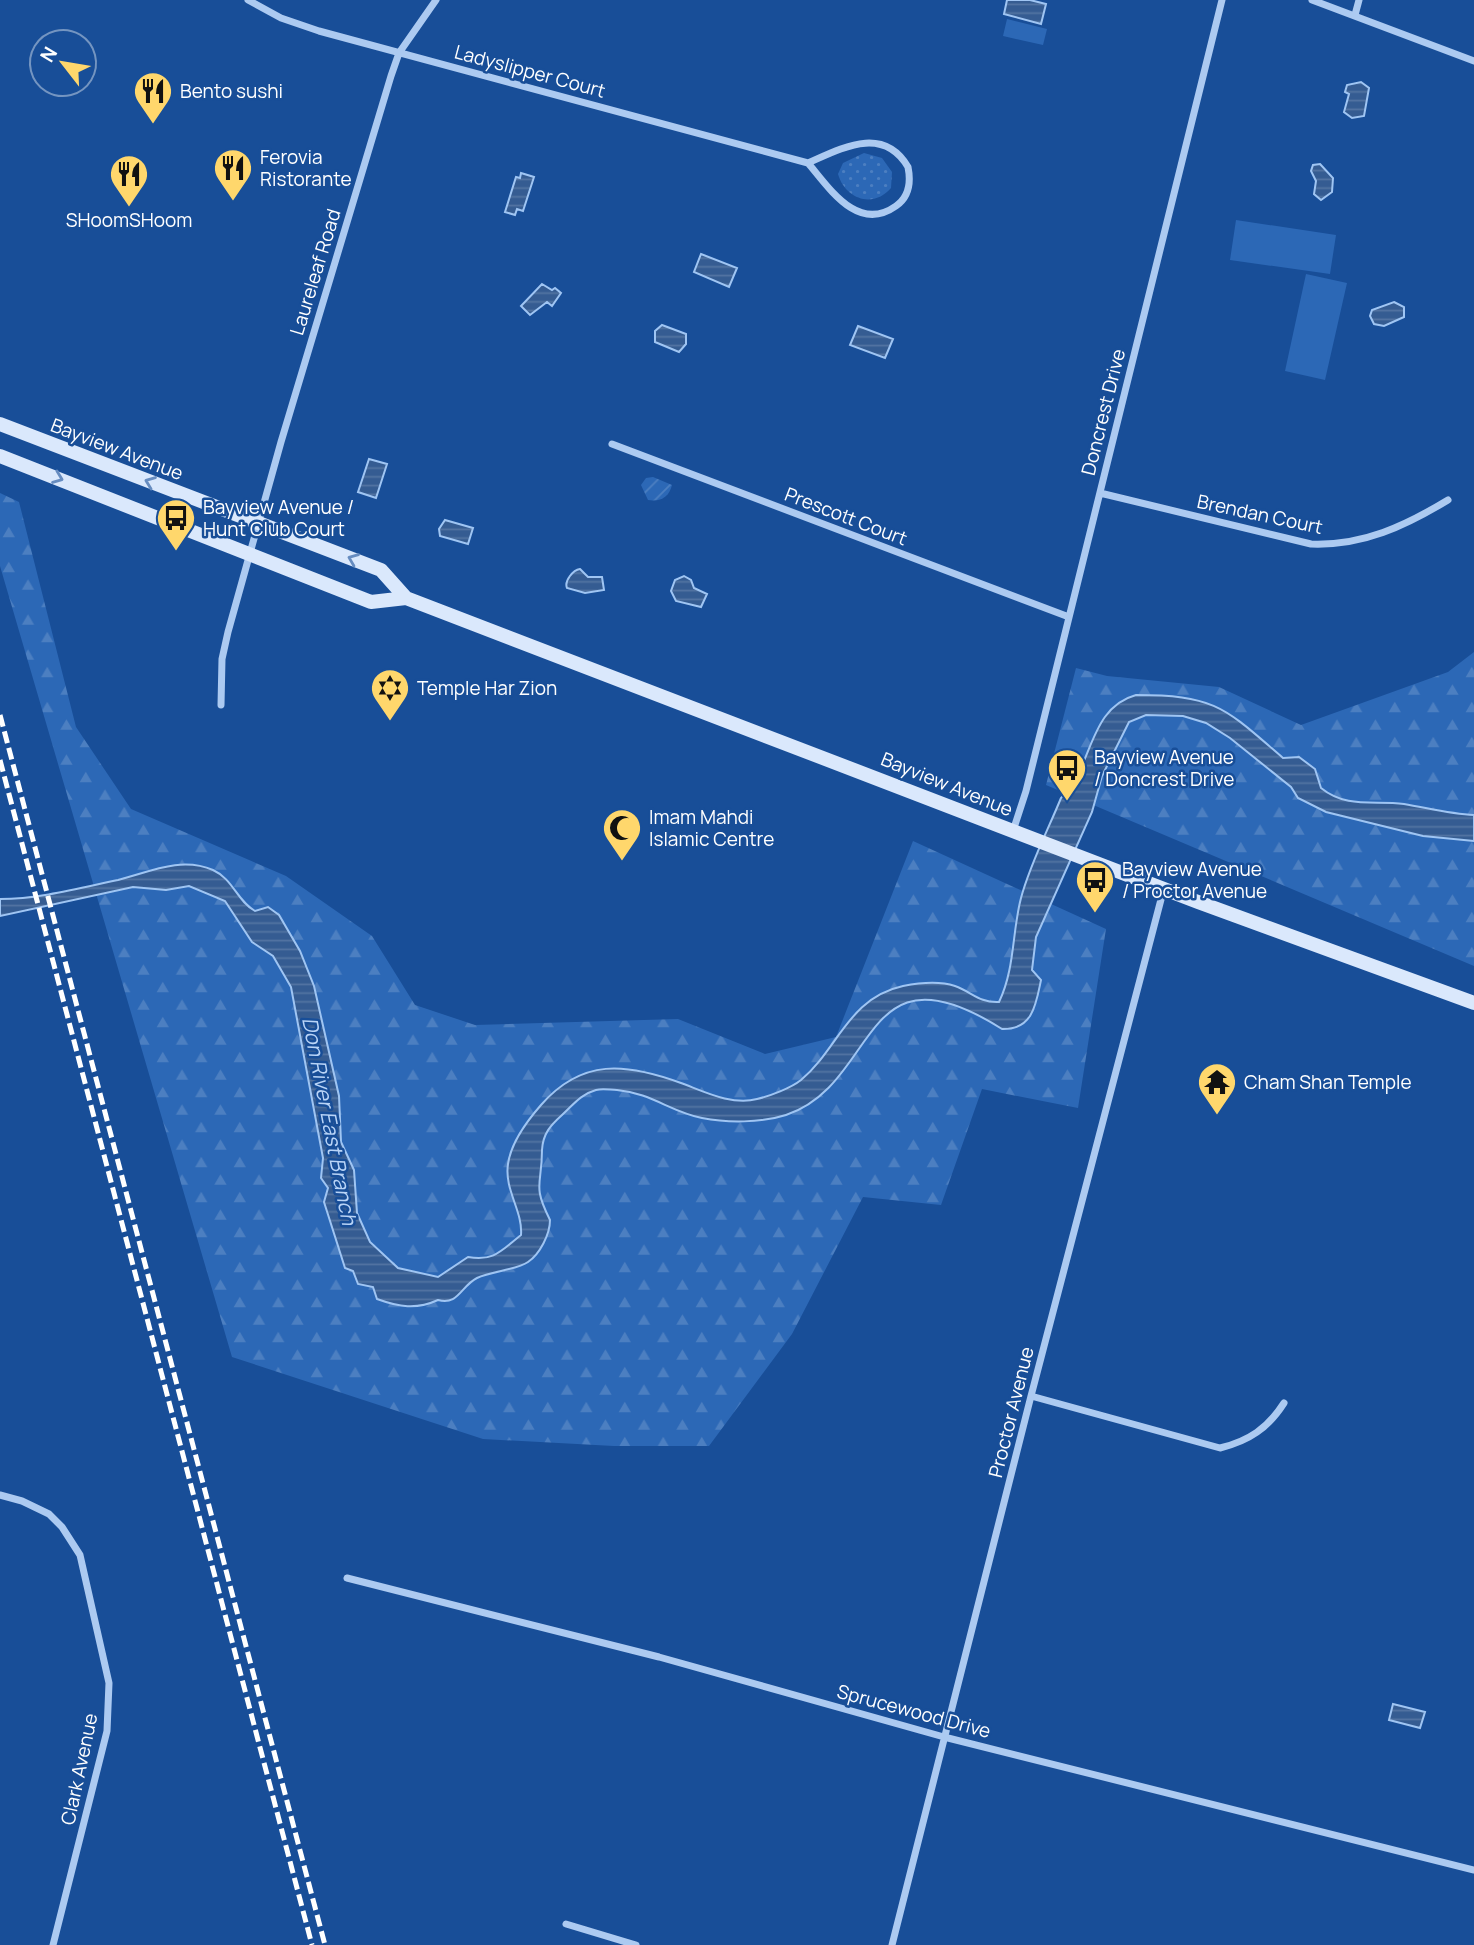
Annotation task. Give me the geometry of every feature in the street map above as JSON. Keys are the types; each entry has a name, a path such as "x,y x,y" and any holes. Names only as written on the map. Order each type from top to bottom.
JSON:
{"main road":[{"name":"Bayview Avenue","path":"0,424 382,570 406,598"},
{"name":"Bayview Avenue","path":"0,456 371,602 406,598 757,730 1028,838 1474,1003"}],"street":[{"name":"Ladyslipper Court","path":"248,0 281,18 399,53 808,163"},
{"name":"Laureleaf Road","path":"221,705 222,659 320,307 399,53 436,0"},
{"name":"Doncrest Drive","path":"1013,832 1222,0"},
{"path":"1312,0 1474,61"},
{"path":"1355,15 1359,0"},
{"path":"879,142 902,158 910,179 901,202 877,215 865,215 851,210 836,197 808,163 849,145 879,142"},
{"name":"Prescott Court","path":"612,444 1069,617"},
{"name":"Brendan Court","path":"1100,493 1311,544 1335,545 1362,541 1414,520 1448,499"},
{"name":"Proctor Avenue","path":"892,1945 1031,1396 1164,888"},
{"path":"1031,1396 1220,1448 1237,1444 1258,1433 1273,1421 1284,1403"},
{"name":"Clark Avenue","path":"0,1495 22,1501 49,1514 62,1527 80,1555 109,1683 107,1731 53,1945"},
{"name":"Sprucewood Drive","path":"347,1578 659,1657 944,1737 1474,1870"},
{"path":"566,1923 636,1945"}],"green space":[{"path":"1007,19 1047,29 1043,45 1003,36"},
{"path":"864,153 882,158 892,172 891,188 876,198 853,195 838,174 843,163"},
{"path":"1236,220 1336,235 1330,274 1230,260"},
{"path":"1306,274 1347,283 1325,380 1285,371"},
{"path":"653,477 672,485 664,498 648,500 641,485 646,478"},
{"path":"0,493 19,502 76,727 131,809 286,876 372,936 415,1005 475,1025 678,1019 765,1054 836,1037 913,841 1106,929 1078,1108 982,1089 941,1205 863,1197 792,1334 709,1446 614,1446 483,1439 232,1357 0,566"},
{"path":"1474,652 1474,966 1046,785 1076,668 1107,676 1219,687 1301,725 1448,672"}],"water":[{"path":"1007,0 1030,0 1046,4 1041,24 1004,14"},
{"path":"1361,82 1369,88 1364,116 1352,118 1344,112 1349,94 1345,92 1347,85"},
{"path":"1320,164 1333,178 1332,192 1321,200 1314,194 1316,181 1311,171 1313,165"},
{"path":"521,173 534,177 523,211 517,209 515,215 505,212 516,177 520,178"},
{"path":"701,254 737,268 729,287 694,272"},
{"path":"542,284 561,293 552,306 547,302 530,315 521,306"},
{"path":"1394,302 1404,307 1404,317 1384,326 1374,324 1370,316 1372,310"},
{"path":"662,325 686,334 686,344 679,352 655,342 655,331"},
{"path":"858,326 893,339 885,358 850,345"},
{"path":"369,459 387,464 376,498 358,492"},
{"path":"445,520 473,528 468,544 440,536 439,529"},
{"path":"580,569 588,577 602,577 604,590 585,593 567,588 570,576"},
{"path":"684,576 691,580 694,588 707,594 701,607 676,601 671,591 675,580"},
{"name":"Don River East Branch","path":"1136,695 1185,698 1218,708 1247,727 1283,758 1299,757 1315,769 1321,788 1341,799 1404,804 1474,815 1474,841 1423,836 1326,812 1298,798 1291,787 1230,738 1206,723 1183,716 1146,715 1129,722 1102,776 1092,812 1036,937 1032,970 1041,980 1035,1006 1027,1020 1012,1028 1002,1029 956,1005 921,1000 896,1008 876,1026 839,1076 816,1099 786,1115 766,1120 712,1120 680,1112 629,1092 599,1089 586,1094 554,1122 544,1139 539,1185 541,1199 550,1220 540,1249 523,1265 477,1278 455,1298 445,1301 438,1300 415,1306 385,1302 377,1299 373,1287 358,1284 353,1271 345,1268 324,1202 328,1188 321,1178 323,1158 291,987 273,956 252,942 225,901 189,886 166,890 133,887 0,916 0,899 59,892 177,865 201,866 213,870 230,884 249,907 255,911 268,907 279,915 300,951 314,986 339,1096 341,1142 354,1170 357,1213 370,1242 398,1268 438,1277 468,1257 485,1258 497,1254 521,1235 507,1174 512,1148 536,1111 572,1079 606,1069 642,1071 728,1099 747,1101 780,1091 801,1080 857,1013 869,1001 884,992 909,985 943,983 986,1001 999,1002 1011,964 1018,911 1025,885 1061,798 1079,771 1092,740 1109,712 1120,702"},
{"path":"1393,1704 1425,1712 1420,1728 1389,1720"}],"railway":[{"path":"0,715 325,1945"},
{"path":"0,760 312,1945"}],"place":[{"name":"Bento sushi","path":"153,125"},
{"name":"Ferovia Ristorante","path":"233,202"},
{"name":"SHoomSHoom","path":"129,208"},
{"name":"Bayview Avenue / Hunt Club Court","path":"176,552"},
{"name":"Temple Har Zion","path":"390,722"},
{"name":"Bayview Avenue / Doncrest Drive","path":"1067,802"},
{"name":"Imam Mahdi Islamic Centre","path":"622,862"},
{"name":"Bayview Avenue / Proctor Avenue","path":"1095,914"},
{"name":"Cham Shan Temple","path":"1217,1116"}]}
